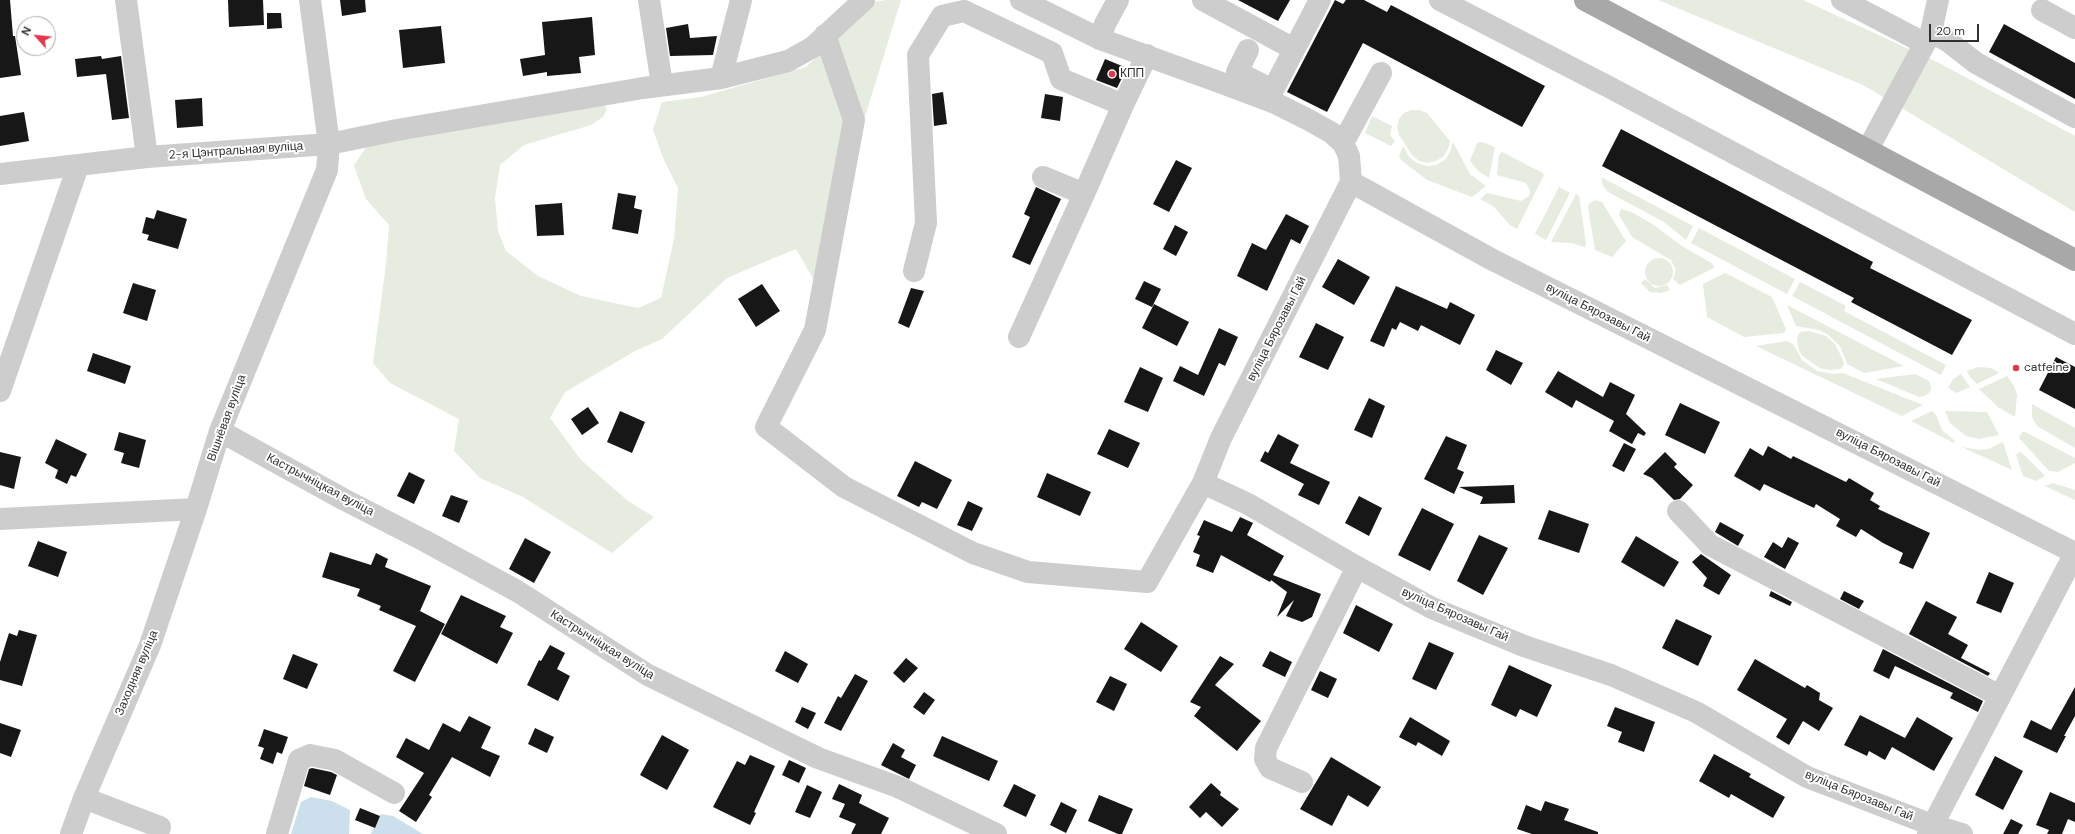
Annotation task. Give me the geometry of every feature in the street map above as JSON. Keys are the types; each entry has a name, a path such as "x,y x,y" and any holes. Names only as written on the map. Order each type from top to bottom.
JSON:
{"main road":[{"path":"1586,0 2075,260"}],"street":[{"path":"126,0 147,157"},
{"path":"310,0 329,144"},
{"path":"649,0 662,85"},
{"path":"721,78 741,0"},
{"name":"2-я Цэнтральная вуліца","path":"0,174 147,157 329,144 397,130 662,85 721,78 788,60 813,47 864,0"},
{"path":"1021,0 1100,39 1275,103 1326,130 1344,143 1348,156 1351,182"},
{"path":"1100,39 1105,24 1118,0"},
{"path":"1203,0 1294,49"},
{"path":"1248,50 1237,72 1273,90 1320,0"},
{"path":"1440,0 1614,90 2075,334"},
{"path":"1842,0 1928,38 1950,42 1976,63 2075,116"},
{"path":"1868,149 1928,38 1938,0"},
{"path":"2042,10 2075,28"},
{"path":"914,271 926,223 918,55 942,16 964,11 1052,53 1061,79 1123,105"},
{"path":"825,35 854,120 816,330 766,427 844,487 974,553 1028,572 1147,582 1203,483"},
{"path":"1019,337 1147,55"},
{"path":"1344,143 1381,73"},
{"name":"Вішнёвая вуліца","path":"196,510 220,431 327,170 329,144"},
{"path":"0,391 8,345 78,166"},
{"path":"1043,177 1084,194"},
{"name":"вуліца Бярозавы Гай","path":"1930,829 2075,553 1496,262 1351,182 1222,438 1203,483 1248,504 1357,567 1432,608 1524,646 1611,675 1696,712 1807,777 1930,829 1962,834"},
{"name":"Кастрычніцкая вуліца","path":"220,431 343,499 517,591 648,676 818,758 898,787 996,834"},
{"path":"0,519 196,510"},
{"name":"Заходняя вуліца","path":"70,834 150,645 196,510"},
{"path":"1678,511 1710,545 2000,696"},
{"path":"1302,782 1270,768 1265,759 1266,748 1357,567"},
{"path":"276,834 299,760 310,755 335,760 394,793"},
{"path":"84,798 160,827 158,834"}],"shaded area":[{"path":"901,0 863,123 827,303 796,249 757,265 727,278 662,339 635,351 565,392 550,418 581,460 628,501 654,517 612,553 523,497 480,478 454,451 459,419 390,383 373,363 386,264 389,225 366,199 354,166 368,144 604,104 607,109 603,117 591,125 524,145 500,165 495,198 498,231 506,251 538,276 581,296 638,308 661,298 674,239 678,188 664,160 653,130 662,102 701,97 806,67 875,2"},
{"path":"1658,0 1803,0 1941,64 2075,136 2075,212 1863,85"},
{"path":"1411,110 1419,110 1427,113 1450,141 1448,149 1443,157 1436,161 1427,163 1419,161 1412,155 1399,135 1397,127 1399,119 1404,113"},
{"path":"1372,116 1392,126 1390,135 1395,141 1391,146 1365,133"},
{"path":"1453,142 1470,174 1486,186 1472,197 1427,180 1401,160 1399,156 1403,146 1410,158 1417,163 1427,166 1436,165 1445,160 1450,152"},
{"path":"1482,142 1495,147 1489,178 1478,171 1470,161 1477,143"},
{"path":"1502,152 1543,173 1544,175 1517,229 1510,225 1493,206 1480,199 1487,193 1521,201 1529,196 1530,191 1526,183 1497,175 1499,155"},
{"path":"1601,177 1693,226 1686,240 1664,222 1608,192 1603,186"},
{"path":"1559,187 1570,193 1546,240 1535,234"},
{"path":"1576,194 1579,196 1586,244 1585,247 1571,243 1551,242"},
{"path":"1595,200 1602,202 1626,241 1612,257 1595,250 1588,208 1589,204"},
{"path":"1621,209 1631,212 1651,223 1682,246 1713,264 1714,268 1680,285 1673,279 1676,270 1671,260 1632,237 1619,215"},
{"path":"1699,228 1795,279 1787,294 1691,243"},
{"path":"1659,258 1669,262 1673,272 1669,282 1659,286 1649,282 1645,272 1649,262"},
{"path":"1725,273 1772,297 1786,329 1784,333 1744,337 1707,317 1703,284"},
{"path":"1645,279 1655,288 1667,285 1670,290 1661,293 1650,292 1641,283"},
{"path":"1800,282 1846,306 1844,311 1946,365 1941,375 1792,296"},
{"path":"1787,305 1904,366 1864,373 1847,364 1840,346 1827,334 1819,330 1796,326"},
{"path":"1809,331 1826,336 1835,344 1844,364 1841,369 1829,370 1820,368 1805,358 1799,351 1797,338 1800,332"},
{"path":"1787,341 1793,344 1802,360 1817,371 1834,374 1843,373 1923,405 1902,416 1756,346"},
{"path":"1978,367 1991,368 1999,373 1977,384 1970,377 1967,371"},
{"path":"1915,374 1929,381 1931,387 1930,392 1925,396 1919,397 1876,379"},
{"path":"1961,374 1970,387 1957,393 1948,388 1953,379"},
{"path":"2007,376 2014,386 2017,395 2015,417 1998,407 1979,389"},
{"path":"2032,404 2075,428 2075,448 2037,426 2032,417"},
{"path":"1932,411 1936,415 1942,430 1955,441 1954,443 1911,421"},
{"path":"1945,411 1987,412 1999,435 1979,439 1966,436 1950,423"},
{"path":"2022,432 2025,432 2075,458 2075,463 2058,472 2049,471 2019,438"},
{"path":"2003,442 2012,470 1962,447 1980,450 1988,449"},
{"path":"2019,452 2022,453 2045,476 2036,481 2023,476 2016,455"},
{"path":"2053,483 2075,490 2075,500 2045,486"}],"water":[{"path":"311,797 332,801 350,810 349,834 291,834 301,802"},
{"path":"381,814 393,816 423,834 371,834"}],"building":[{"path":"0,0 10,0 13,36 15,36 16,56 18,56 21,75 0,78"},
{"path":"228,0 263,0 264,25 229,27"},
{"path":"340,0 365,0 366,12 342,16"},
{"path":"1238,0 1290,0 1278,21"},
{"path":"1335,0 1343,4 1346,0 1364,0 1387,12 1391,5 1545,86 1522,127 1363,43 1327,112 1287,92"},
{"path":"267,13 281,13 282,28 267,29"},
{"path":"592,17 595,55 579,57 581,73 547,76 547,72 523,76 520,59 545,55 542,22"},
{"path":"688,24 690,38 717,36 713,55 670,56 666,28"},
{"path":"2004,24 2075,63 2075,99 1989,52"},
{"path":"441,26 445,63 403,68 399,30"},
{"path":"101,56 102,59 121,56 129,118 112,120 106,74 77,77 75,59"},
{"name":"КПП","path":"1105,59 1127,68 1117,88 1096,80"},
{"path":"943,92 947,124 934,126 932,94"},
{"path":"1045,94 1063,97 1060,121 1041,118"},
{"path":"202,98 203,126 177,128 175,100"},
{"path":"24,112 29,141 0,146 0,116"},
{"path":"1621,129 1873,262 1870,268 1972,320 1952,355 1851,302 1854,298 1602,166"},
{"path":"1176,160 1192,168 1169,212 1153,204"},
{"path":"1036,187 1061,199 1030,265 1012,257 1030,217 1024,214"},
{"path":"618,193 636,196 634,208 642,210 638,234 612,229"},
{"path":"562,203 564,235 537,236 535,205"},
{"path":"157,210 187,219 178,249 147,240 149,235 142,233 146,217 154,219"},
{"path":"1286,214 1309,226 1300,244 1291,239 1267,291 1237,276 1252,243 1266,250"},
{"path":"1175,225 1188,232 1176,256 1163,249"},
{"path":"1338,259 1370,277 1354,305 1322,287"},
{"path":"1144,281 1161,289 1152,307 1135,299"},
{"path":"133,283 156,290 147,321 123,313"},
{"path":"762,284 780,311 756,327 738,299"},
{"path":"1396,286 1447,309 1450,302 1475,315 1460,345 1421,325 1418,331 1400,322 1396,330 1392,328 1384,347 1370,341"},
{"path":"911,288 924,291 909,328 898,323"},
{"path":"1154,304 1189,322 1177,346 1142,328"},
{"path":"1316,323 1344,337 1328,370 1299,357"},
{"path":"1219,328 1238,337 1225,366 1219,363 1204,396 1173,381 1180,366 1198,375"},
{"path":"1496,350 1523,363 1511,385 1486,370"},
{"path":"93,353 131,366 125,384 87,371"},
{"path":"2056,357 2075,367 2075,409 2039,390"},
{"path":"1140,367 1163,378 1148,412 1124,402"},
{"path":"1558,371 1603,397 1610,382 1635,395 1626,414 1646,433 1644,436 1638,433 1632,444 1609,431 1614,421 1576,400 1572,408 1545,392"},
{"path":"1369,398 1385,406 1372,438 1354,430"},
{"path":"1680,403 1720,422 1705,454 1665,435"},
{"path":"588,407 599,423 582,435 571,419"},
{"path":"620,411 645,422 632,453 607,442"},
{"path":"1109,429 1140,443 1128,468 1097,454"},
{"path":"119,432 146,440 139,468 121,463 124,453 114,450"},
{"path":"1278,434 1299,445 1290,463 1330,482 1319,505 1298,495 1304,484 1260,461 1265,451 1268,453"},
{"path":"1446,436 1467,445 1457,469 1464,472 1454,494 1424,479"},
{"path":"56,439 87,454 76,477 71,475 67,484 55,478 58,470 45,463"},
{"path":"1624,443 1636,449 1624,472 1612,466"},
{"path":"1768,446 1791,459 1793,456 1846,482 1849,478 1874,493 1870,500 1880,506 1878,509 1930,533 1913,569 1899,563 1903,553 1883,543 1861,529 1856,537 1836,526 1840,519 1816,504 1814,508 1764,484 1760,491 1734,476 1750,448 1763,456"},
{"path":"0,452 21,457 14,489 0,485"},
{"path":"1665,452 1677,464 1674,467 1693,485 1680,499 1674,500 1652,478 1643,474"},
{"path":"915,461 952,480 937,509 922,502 919,507 897,496"},
{"path":"409,472 425,480 414,504 397,496"},
{"path":"1047,473 1091,492 1080,516 1037,497"},
{"path":"1514,485 1515,503 1480,504 1483,497 1459,487"},
{"path":"451,495 468,501 459,523 442,516"},
{"path":"1359,496 1382,508 1369,536 1345,523"},
{"path":"968,501 983,508 972,531 957,525"},
{"path":"1422,508 1454,524 1430,571 1398,555"},
{"path":"1549,510 1589,524 1579,553 1538,539"},
{"path":"1240,517 1253,523 1247,535 1284,556 1273,575 1321,594 1312,617 1302,622 1286,616 1294,600 1277,617 1287,592 1271,580 1270,582 1221,555 1213,573 1196,566 1200,555 1193,552 1200,536 1197,535 1204,520 1232,532"},
{"path":"1720,522 1744,535 1738,546 1715,532"},
{"path":"1479,535 1508,548 1483,595 1457,581"},
{"path":"1636,536 1679,562 1664,587 1621,562"},
{"path":"1788,537 1799,543 1785,569 1764,557 1773,542 1782,548"},
{"path":"525,538 551,552 534,583 509,569"},
{"path":"38,541 67,552 58,577 28,566"},
{"path":"330,552 371,565 376,553 388,559 385,567 431,586 420,611 445,624 415,682 393,671 416,626 379,610 381,606 357,596 360,589 322,577"},
{"path":"1701,554 1731,575 1719,595 1703,586 1707,578 1692,562"},
{"path":"1989,572 2014,583 2001,613 1976,603"},
{"path":"1771,591 1792,602 1790,606 1769,596"},
{"path":"1844,591 1864,601 1859,609 1840,599"},
{"path":"461,595 506,616 500,627 513,633 497,664 441,634"},
{"path":"1926,601 1957,617 1948,634 1968,645 1961,658 1990,673 1988,676 1909,634"},
{"path":"1356,605 1393,624 1379,652 1343,633"},
{"path":"1676,619 1712,636 1698,666 1662,648"},
{"path":"1141,622 1178,646 1161,672 1124,649"},
{"path":"19,630 37,635 22,686 0,680 0,662 9,633 17,636"},
{"path":"1429,642 1454,653 1436,690 1412,679"},
{"path":"550,645 565,653 557,669 570,676 558,701 527,685 539,660 541,661"},
{"path":"1883,649 1983,701 1978,712 1950,698 1953,693 1895,666 1889,679 1873,671"},
{"path":"785,651 808,664 798,683 775,671"},
{"path":"1270,651 1292,662 1285,677 1262,666"},
{"path":"293,654 318,664 307,689 283,679"},
{"path":"1220,656 1234,664 1215,685 1261,721 1237,751 1194,716 1201,707 1190,702"},
{"path":"906,658 918,668 904,683 893,673"},
{"path":"1755,659 1805,688 1807,685 1820,693 1819,700 1833,708 1819,731 1803,721 1789,745 1776,737 1787,719 1737,690"},
{"path":"1509,665 1552,685 1537,717 1520,709 1516,717 1491,705"},
{"path":"1320,671 1337,679 1328,698 1311,690"},
{"path":"855,674 868,681 841,731 824,723 838,696 841,698"},
{"path":"1110,676 1127,684 1114,711 1096,702"},
{"path":"2075,687 2075,716 2057,753 2023,737 2031,720 2051,730"},
{"path":"924,692 935,700 924,715 913,707"},
{"path":"802,707 816,713 808,729 795,722"},
{"path":"1615,707 1655,722 1644,752 1618,742 1622,732 1607,726"},
{"path":"1860,715 1905,738 1917,717 1953,738 1934,771 1892,747 1885,760 1869,751 1867,756 1844,745"},
{"path":"469,716 491,727 481,748 500,756 490,777 452,757 429,795 432,797 416,822 399,811 424,773 396,757 406,738 429,750 443,723 460,732"},
{"path":"1410,717 1450,741 1442,756 1418,742 1416,746 1399,737"},
{"path":"0,723 21,730 11,757 0,753"},
{"path":"535,728 554,737 547,753 528,744"},
{"path":"264,729 288,737 282,754 277,752 273,764 260,759 264,748 258,746"},
{"path":"662,735 689,750 667,790 640,775"},
{"path":"942,736 998,761 989,781 933,756"},
{"path":"893,743 905,750 901,757 916,765 909,779 881,765"},
{"path":"1714,754 1751,774 1749,777 1785,797 1773,818 1731,794 1729,798 1699,781"},
{"path":"750,755 775,766 754,812 756,813 750,825 713,807 737,761 745,765"},
{"path":"1995,756 2023,771 2003,810 1975,795"},
{"path":"1331,757 1381,787 1368,807 1348,795 1332,826 1300,809"},
{"path":"789,760 806,768 799,783 782,775"},
{"path":"312,768 331,772 337,775 330,795 304,786 309,769"},
{"path":"1211,783 1221,792 1220,795 1239,809 1222,827 1206,812 1200,818 1189,807"},
{"path":"839,784 862,795 859,803 889,818 881,834 851,834 856,824 839,817 845,804 832,799"},
{"path":"1014,784 1036,795 1026,817 1003,806"},
{"path":"807,785 822,792 810,818 795,812"},
{"path":"2050,792 2075,803 2075,822 2068,819 2062,834 2047,834 2049,830 2036,825"},
{"path":"1099,795 1133,809 1122,834 1118,834 1088,821"},
{"path":"1545,801 1569,809 1564,820 1598,832 1598,834 1532,834 1517,829 1526,805 1541,811"},
{"path":"1061,802 1077,810 1066,833 1050,825"},
{"path":"360,808 380,816 375,828 355,820"},
{"path":"2011,819 2023,825 2018,834 2003,834"}],"place":[{"name":"КПП","path":"1112,74"},
{"name":"catfeine","path":"2016,368"}]}
